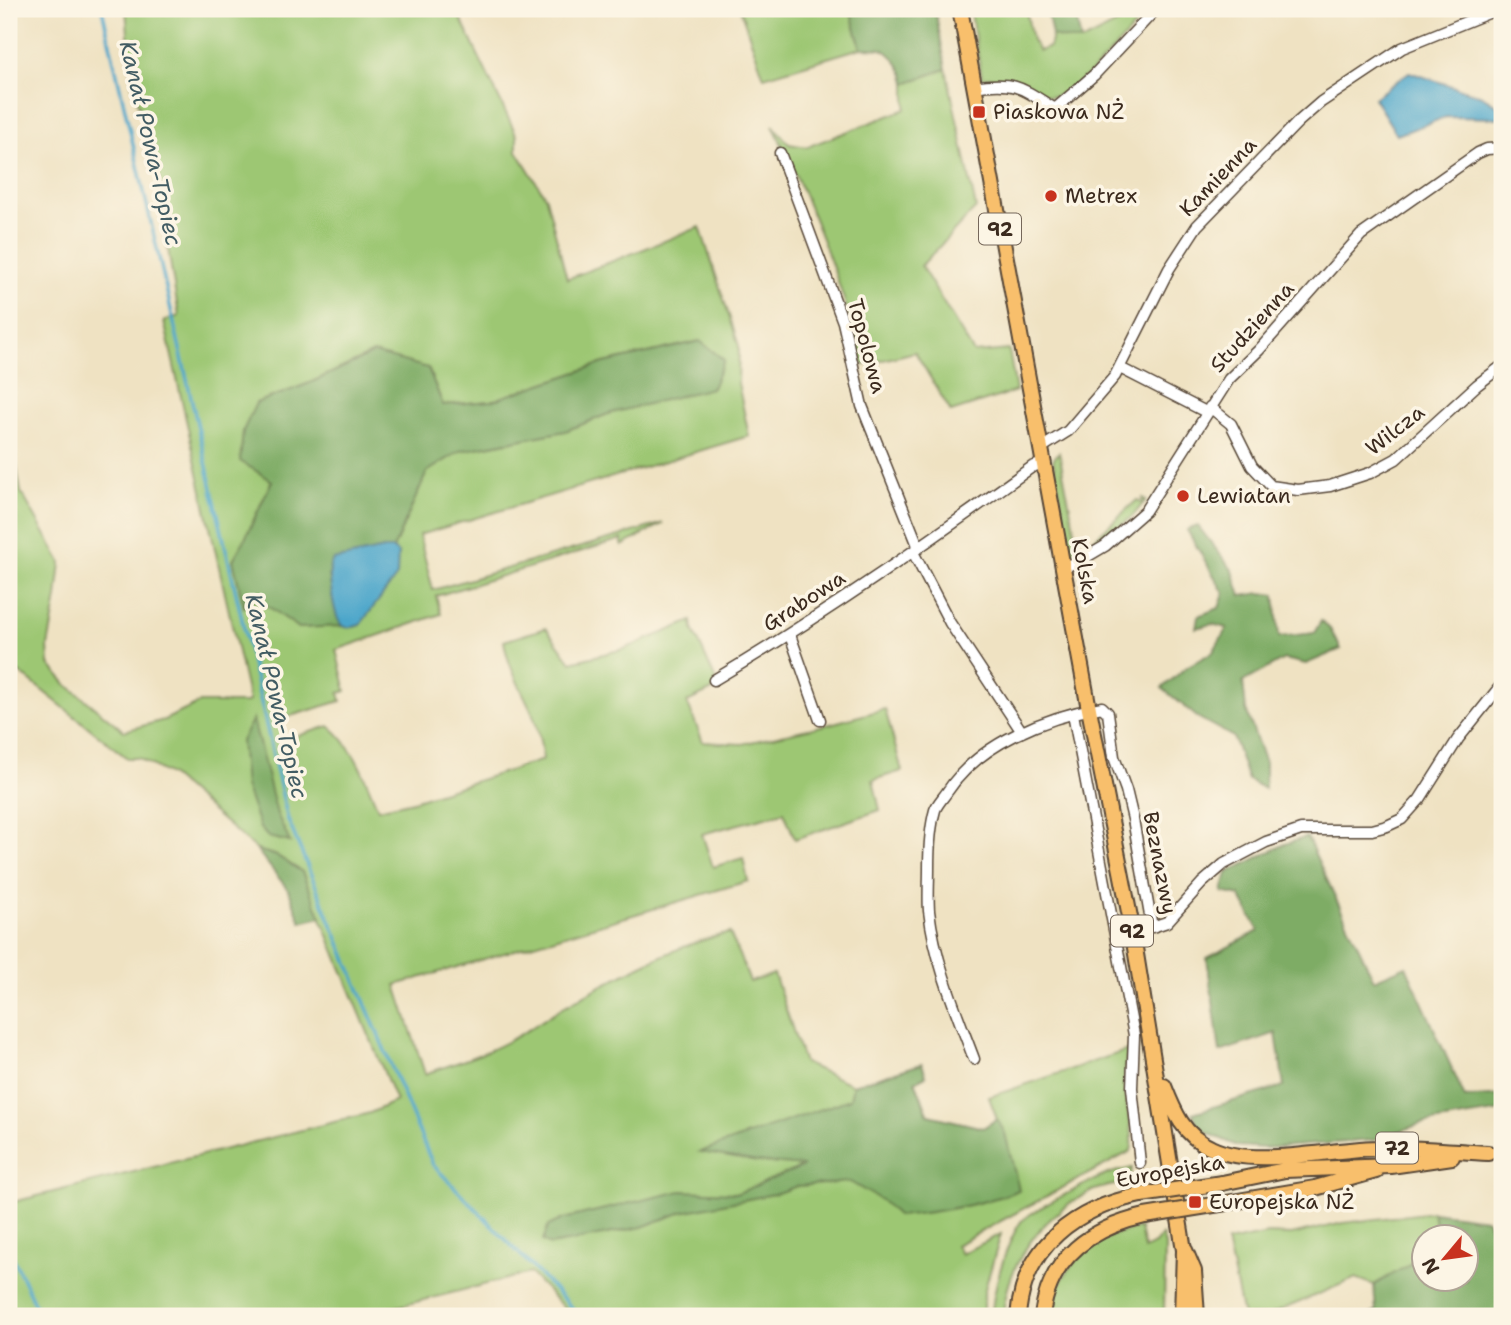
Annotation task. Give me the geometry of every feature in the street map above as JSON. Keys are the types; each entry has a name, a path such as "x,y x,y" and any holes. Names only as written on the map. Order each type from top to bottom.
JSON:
{"main road":[{"name":"Kolska","path":"960,9 1130,917 1184,1250"},
{"name":"72","path":"1154,1062 1175,1114 1183,1126 1200,1142 1235,1157 1380,1147 1495,1152"},
{"name":"Europejska","path":"1018,1316 1029,1276 1042,1252 1058,1233 1090,1210 1116,1200 1285,1170 1391,1166 1495,1152"},
{"name":"Europejska","path":"1042,1316 1050,1283 1059,1269 1078,1247 1093,1235 1119,1222 1315,1188 1391,1166"},
{"name":"92","path":"1182,1316 1184,1250"},
{"name":"92","path":"1184,1250 1194,1270 1197,1316"}],"street":[{"path":"974,87 999,83 1015,85 1055,109 1104,66 1156,9"},
{"name":"Kamienna","path":"1042,456 1105,390 1120,368 1190,234 1298,122 1321,102 1402,48 1498,9"},
{"name":"Studzienna","path":"1064,566 1078,562 1105,546 1145,511 1229,379 1259,350 1361,235 1478,153 1487,149 1502,149"},
{"name":"Topolowa","path":"780,153 843,322 862,406 916,550 950,623 1022,732"},
{"name":"Wilcza","path":"1120,368 1208,410 1231,424 1252,466 1271,486 1298,489 1330,486 1370,473 1396,458 1502,366"},
{"path":"916,550 1032,467 1042,456"},
{"name":"Grabowa","path":"714,680 790,635 916,550"},
{"path":"790,635 820,720"},
{"name":"Beznazwy","path":"1089,709 1102,707 1108,713 1114,757 1133,819 1152,927 1167,922 1202,883 1224,864 1255,847 1301,830 1372,830 1402,818 1420,799 1458,739 1502,684"},
{"path":"974,1059 945,979 929,911 929,849 936,808 960,775 993,748 1022,732 1089,709"},
{"path":"1073,713 1135,1035 1132,1088 1140,1163"}],"green space":[{"path":"126,9 456,9 517,136 517,151 546,198 567,279 700,227 739,346 738,383 749,436 419,535 433,590 664,523 622,546 622,539 436,596 441,614 336,650 346,691 339,693 341,701 280,719 284,740 329,726 353,753 378,809 413,801 543,760 534,718 512,669 504,641 546,628 571,662 624,649 692,621 693,629 719,687 687,702 703,742 742,744 885,709 902,771 873,780 880,810 795,839 784,812 702,834 713,867 743,858 748,881 396,985 425,1074 503,1044 647,962 689,945 730,933 750,982 774,974 804,1063 853,1085 922,1064 926,1076 915,1081 929,1115 983,1128 997,1119 989,1097 1128,1050 1124,1084 1131,1130 1131,1151 956,1245 961,1254 1001,1234 984,1292 984,1316 572,1316 530,1273 392,1308 401,1316 9,1316 9,1203 370,1113 396,1101 302,872 277,856 257,850 170,775 139,758 127,758 9,664 9,455 14,453 21,492 61,562 48,646 49,664 66,684 124,731 164,720 200,703 249,701 164,321 179,316 167,243 167,213 159,175 132,83","holes":["700,341 608,414 565,431 460,451 426,472 393,549 339,620 343,625 299,628 268,606 246,596 245,606 233,560 272,480 256,403 310,383 373,353 428,368 443,405 491,401 604,363","277,815 289,842 260,828"]},
{"path":"740,9 850,9 861,48 764,77"},
{"path":"850,9 935,9 946,69 906,83 901,69 888,53 879,49 861,48"},
{"path":"970,9 1026,9 1032,40 1039,51 1049,47 1052,36 1081,42 1132,16 1145,15 1085,77 1059,95 1048,96 1009,79 982,78"},
{"path":"1047,9 1075,9 1081,42 1052,36"},
{"path":"946,69 976,208 921,266 974,353 1009,350 1016,391 951,412 915,352 863,365 824,243 773,125 789,144 807,147 906,109 906,83"},
{"path":"700,341 724,360 712,388 608,414 565,431 460,451 427,472 393,549 384,549 329,574 335,608 343,626 299,628 268,606 247,596 244,608 233,560 272,481 240,461 243,431 256,403 310,383 374,353 428,368 443,405 491,401 604,363"},
{"path":"1059,452 1078,548 1085,547 1137,500 1141,503 1143,498 1146,500 1133,516 1081,554 1074,553 1070,548 1053,460"},
{"path":"1198,526 1233,571 1241,596 1261,593 1275,595 1279,637 1314,633 1321,621 1330,629 1341,649 1306,664 1284,659 1243,682 1246,710 1265,763 1265,789 1248,780 1233,737 1197,717 1162,688 1188,666 1213,652 1227,628 1212,624 1196,628 1198,616 1219,608 1224,593 1187,530"},
{"path":"253,719 277,814 290,842 268,837 260,828 245,786 241,741"},
{"path":"1307,837 1374,980 1406,966 1465,1098 1502,1095 1502,1111 1420,1124 1375,1140 1265,1148 1237,1146 1199,1129 1193,1113 1284,1086 1276,1033 1220,1052 1207,958 1259,931 1240,896 1222,892 1227,873 1285,844"},
{"path":"257,850 277,856 302,872 321,917 301,922 289,891"},
{"path":"922,1064 926,1076 915,1081 928,1115 983,1128 997,1119 1005,1133 1019,1190 960,1207 898,1216 881,1200 850,1182 798,1186 774,1194 682,1212 642,1227 550,1245 543,1241 548,1226 563,1219 681,1191 738,1193 804,1166 758,1162 700,1152 850,1099 853,1085"},
{"path":"1132,1168 1130,1182 1092,1191 1071,1203 1041,1228 1019,1260 1011,1278 1003,1316 992,1316 1001,1268 1020,1223 1077,1188 1111,1173"},
{"path":"1433,1212 1435,1224 1410,1224 1410,1264 1374,1285 1356,1278 1267,1316 1243,1316 1227,1242 1268,1234 1291,1235 1343,1223"},
{"path":"1433,1212 1486,1219 1502,1249 1502,1316 1368,1316 1376,1312 1374,1285 1410,1264 1410,1294 1480,1294 1480,1224 1435,1224"},
{"path":"1140,1228 1144,1249 1155,1244 1162,1235 1165,1245 1164,1316 1049,1316 1063,1278 1079,1257 1100,1241"}],"water":[{"path":"1409,72 1482,96 1498,106 1502,118 1446,117 1397,135 1374,98"},
{"path":"393,549 398,553 397,576 360,625 350,628 343,626 334,607 330,565 333,560"}],"waterway":[{"name":"Kanał Powa-Topiec","path":"102,9 288,820 433,1165 580,1316"},
{"path":"9,1249 40,1316"}],"place":[{"name":"Piaskowa NŻ","path":"979,112"},
{"name":"Metrex","path":"1051,196"},
{"name":"Lewiatan","path":"1183,496"},
{"name":"Europejska NŻ","path":"1195,1202"}]}
